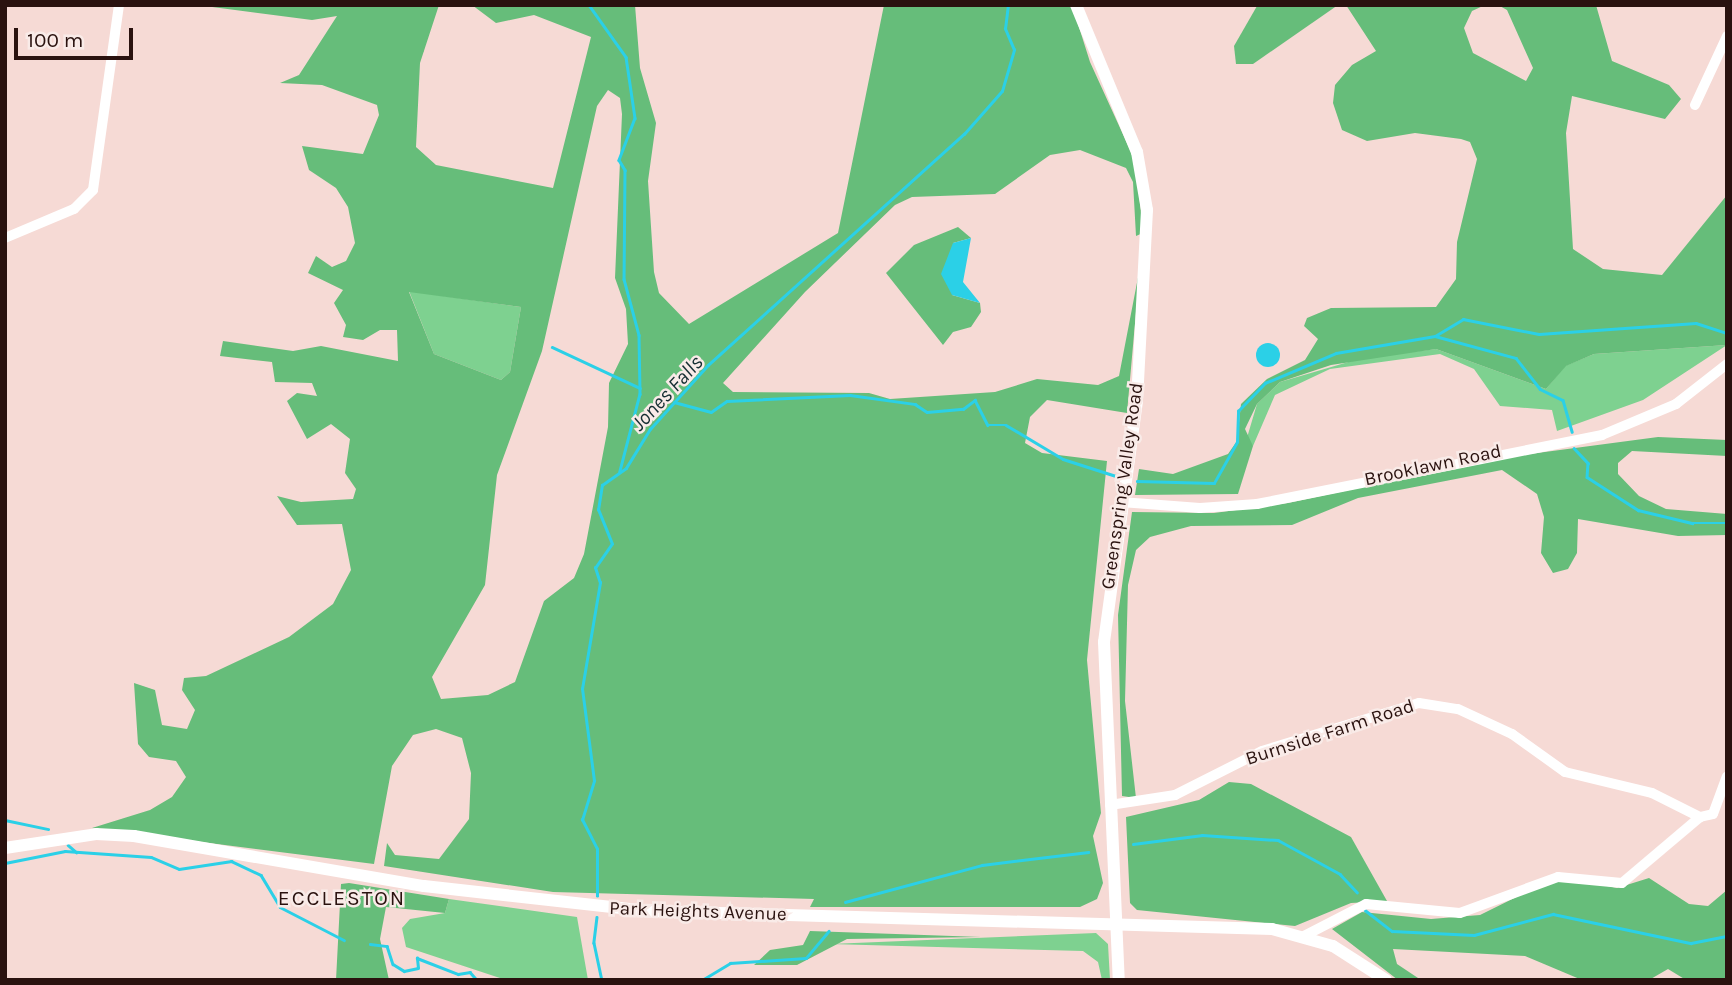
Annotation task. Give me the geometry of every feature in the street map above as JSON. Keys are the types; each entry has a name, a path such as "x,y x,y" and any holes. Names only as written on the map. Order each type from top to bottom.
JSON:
{"main road":[{"name":"Greenspring Valley Road","path":"1076,5 1146,189 1141,354 1105,622 1110,805 1119,980"},
{"name":"Park Heights Avenue","path":"5,848 115,835 575,906 1115,923 1304,936 1353,957 1385,980"}],"street":[{"path":"5,238 74,209 93,190 119,5"},
{"path":"1695,105 1727,36"},
{"name":"Brooklawn Road","path":"1121,502 1200,508 1257,504 1602,435 1676,404 1727,364"},
{"name":"Burnside Farm Road","path":"1110,805 1175,795 1262,751 1419,703 1458,709 1512,734 1565,772 1652,793 1700,817"},
{"path":"1304,936 1366,904 1460,913 1558,877 1622,883 1700,817 1713,814 1727,776"}],"green space":[{"path":"197,5 439,5 420,63 416,147 436,165 553,188 591,37 534,15 496,23 472,5 635,5 640,68 656,123 648,181 654,272 659,293 689,324 838,233 884,5 1072,5 1090,62 1136,163 1143,233 1136,236 1133,182 1126,168 1080,150 1050,155 995,194 912,197 895,205 805,292 723,383 733,392 869,393 890,399 995,392 1037,379 1098,385 1119,376 1140,267 1127,413 1047,400 1030,417 1025,443 1042,453 1107,461 1087,660 1101,813 1093,836 1103,883 1097,899 1080,907 810,907 814,899 553,892 384,866 387,843 395,855 439,859 469,819 471,773 462,738 436,729 413,735 392,766 374,864 92,828 150,810 172,797 186,777 176,761 149,757 138,744 134,683 155,690 162,725 187,729 195,710 182,690 184,678 206,676 289,637 333,604 351,570 342,524 297,525 277,496 301,502 353,499 356,489 345,473 350,439 331,424 307,439 287,401 297,393 317,396 312,383 275,382 272,362 220,356 223,341 293,351 321,346 398,361 397,330 380,330 363,340 343,337 346,325 334,303 343,290 308,273 316,256 332,267 346,261 355,243 348,207 336,188 309,170 302,146 363,154 379,115 377,105 322,85 280,83 299,75 337,16 312,20","holes":["608,90 620,98 622,114 615,278 626,309 628,344 609,383 608,427 584,554 574,578 544,601 515,682 488,695 441,699 432,677 485,585 497,475 542,351 597,106","409,292 521,307 510,372 501,380 434,354"]},
{"path":"1338,5 1253,64 1236,64 1234,46 1257,6"},
{"path":"1346,5 1485,5 1472,11 1464,28 1473,53 1526,81 1533,68 1507,10 1498,5 1596,5 1612,61 1669,85 1681,99 1665,119 1572,96 1566,133 1573,249 1603,269 1662,275 1727,195 1727,345 1594,354 1566,366 1546,389 1436,349 1331,365 1280,382 1257,404 1245,429 1253,446 1238,494 1135,495 1139,469 1173,474 1228,454 1237,441 1241,404 1267,379 1305,360 1318,339 1304,326 1307,318 1331,308 1436,307 1456,279 1457,242 1477,159 1470,142 1461,139 1415,133 1367,141 1342,130 1333,103 1335,85 1352,65 1376,51"},
{"path":"958,227 971,238 953,243 952,295 980,303 981,312 971,327 953,332 943,345 886,273 914,245"},
{"path":"409,291 521,307 510,372 501,380 434,354"},
{"path":"1727,345 1643,400 1557,431 1552,410 1500,406 1474,369 1440,354 1330,369 1275,395 1253,446 1246,441 1257,404 1280,382 1362,358 1436,349 1546,389 1565,366 1594,354"},
{"path":"1658,437 1727,440 1727,456 1632,451 1618,463 1618,474 1639,496 1666,509 1727,514 1727,535 1678,536 1578,519 1577,553 1568,569 1553,573 1541,553 1544,517 1537,494 1502,470 1358,498 1292,525 1191,526 1150,537 1136,550 1128,585 1125,701 1136,798 1122,796 1118,615 1132,512 1214,513 1288,503 1500,458"},
{"path":"1229,782 1251,784 1351,837 1387,901 1351,903 1295,926 1137,910 1130,903 1126,817 1199,800"},
{"path":"1649,878 1689,904 1708,906 1727,890 1727,980 1686,980 1668,969 1649,980 1582,980 1525,956 1393,949 1397,964 1421,980 1398,980 1332,929 1362,912 1431,919 1480,915 1545,883 1573,879 1617,888"},
{"path":"341,884 449,899 445,913 386,907 380,939 389,980 336,980"},
{"path":"449,899 577,917 588,980 506,980 406,947 402,928 410,919 445,913"},
{"path":"810,931 981,937 847,939 797,965 754,965 770,950 803,945"},
{"path":"1096,933 1108,944 1110,980 1102,980 1098,962 1083,951 830,944"}],"water":[{"path":"971,238 963,282 980,303 952,295 941,274 953,243"},
{"path":"1268,343 1277,346 1280,355 1277,364 1268,367 1259,364 1256,355 1259,346"}],"waterway":[{"path":"589,5 626,57 635,118 619,160 625,170 624,279 639,335 640,394 620,471"},
{"name":"Jones Falls","path":"597,896 597,849 582,820 594,781 582,689 600,583 595,568 612,544 598,510 602,485 626,468 650,429 708,365 964,134 1002,91 1014,50 1005,29 1008,5"},
{"path":"1137,481 1214,483 1237,442 1238,411 1265,383 1336,353 1435,336 1463,319 1539,334 1696,323 1727,333"},
{"path":"1435,336 1516,358 1540,389 1563,400 1572,432"},
{"path":"552,347 640,388"},
{"path":"674,402 711,412 727,401 850,395 915,404 927,412 963,409 975,400 988,425 1006,425 1063,459 1116,476"},
{"path":"1574,448 1588,463 1587,477 1638,510 1692,523 1727,523"},
{"path":"5,820 48,829"},
{"path":"1133,844 1202,835 1278,840 1340,874 1357,892"},
{"path":"68,845 76,852"},
{"path":"5,863 65,851 151,857 179,869 231,861 261,875 280,907 344,940"},
{"path":"845,902 982,865 1088,852"},
{"path":"1365,910 1392,931 1474,935 1553,914 1691,943 1727,936"},
{"name":"Jones Falls","path":"597,917 594,943 602,980"},
{"path":"702,980 730,963 806,958 829,931"},
{"path":"370,944 387,946 393,964 404,971 418,968 417,958 458,974 470,972 477,980"}],"district":[{"name":"ECCLESTON","path":"342,898"}]}
